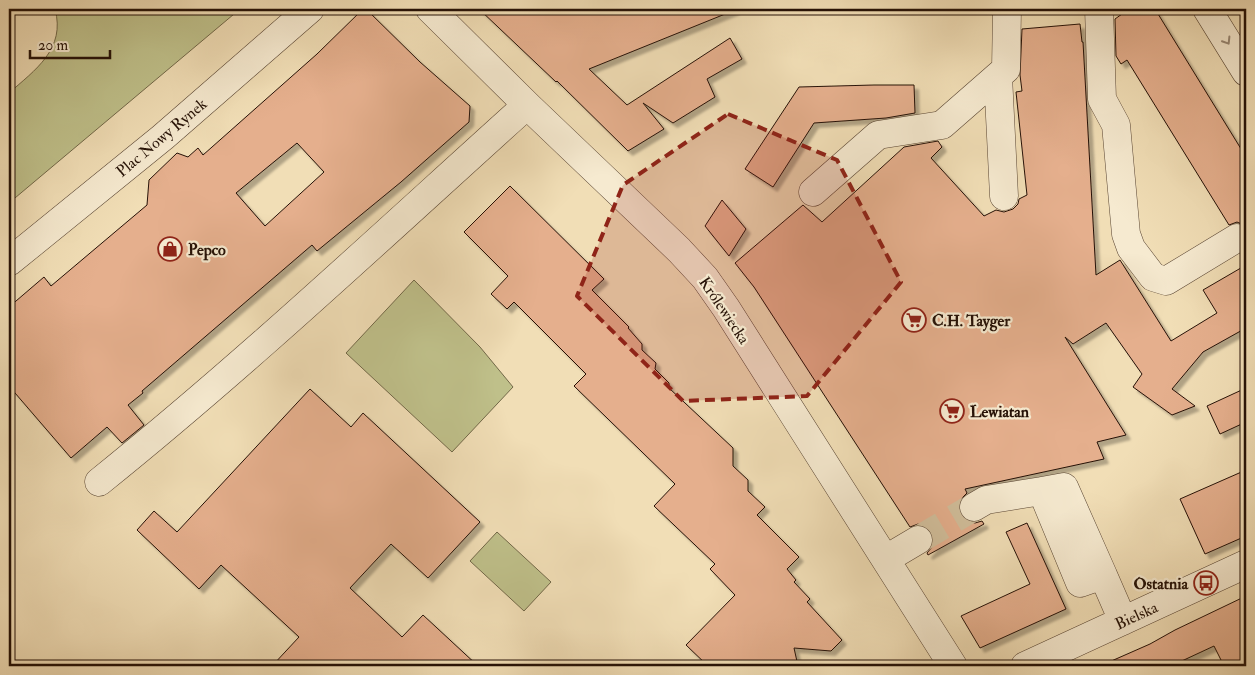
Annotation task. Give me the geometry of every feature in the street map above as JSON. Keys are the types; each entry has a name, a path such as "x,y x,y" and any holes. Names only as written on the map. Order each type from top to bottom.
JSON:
{"street":[{"name":"Plac Nowy Rynek","path":"13,250 163,137 310,9"},
{"path":"813,192 878,135 942,125 1006,69 1007,9"},
{"path":"1100,9 1102,99 1116,125 1126,234 1131,248 1153,277 1166,281 1237,238"},
{"path":"1207,9 1246,72"},
{"name":"Królewiecka","path":"435,10 527,105 679,250 705,278 726,308 953,666"},
{"path":"998,76 1004,196"},
{"path":"98,482 152,439 225,376 527,105"},
{"path":"974,507 986,500 1042,491 1080,582 1103,575 1123,621"},
{"path":"886,559 918,540"},
{"name":"Bielska","path":"1025,666 1246,564"}],"highlighted area":[{"path":"728,114 837,160 901,282 807,396 683,401 577,296 623,185"}],"green space":[{"path":"55,9 240,9 9,203 9,93 38,67 52,47 56,36"},
{"path":"414,280 480,347 513,387 452,452 346,353"},
{"path":"497,532 551,582 524,611 470,561"}],"building":[{"path":"363,9 366,9 420,62 470,106 469,122 401,182 317,251 312,245 142,391 143,393 128,405 144,425 122,443 107,427 71,458 9,386 9,307 44,277 51,286 147,205 149,180 177,153 188,157 198,148 203,155 317,54","holes":["297,143 324,172 265,226 236,193"]},
{"path":"479,9 735,9 589,69 627,105 730,38 742,59 707,79 715,97 673,123 643,103 664,129 628,151 557,81"},
{"path":"1129,9 1155,9 1246,157 1246,226 1237,222 1229,225 1127,60 1121,64 1116,56 1115,19"},
{"name":"C.H. Tayger","path":"1080,24 1083,42 1096,275 1120,260 1171,341 1217,313 1203,290 1246,265 1246,328 1203,352 1172,389 1195,406 1172,415 1133,387 1142,374 1106,323 1073,344 1065,337 1126,435 1097,442 1104,459 965,489 967,493 961,499 958,507 960,514 967,521 975,523 982,521 984,524 928,555 927,553 932,547 934,540 931,532 926,527 918,524 910,527 754,287 735,263 803,205 822,222 904,147 938,141 942,147 931,158 984,216 996,210 1004,212 1013,209 1018,204 1019,199 1027,195 1016,92 1022,91 1020,75 1022,29"},
{"path":"914,85 915,113 886,118 814,123 773,187 745,169 799,87"},
{"path":"510,186 604,279 592,290 629,327 642,344 642,350 656,363 655,369 669,383 669,388 733,448 733,466 748,480 748,491 765,507 757,515 799,557 787,569 796,580 794,582 810,599 807,602 842,640 831,651 794,648 798,666 708,666 686,645 735,595 710,569 715,564 654,506 675,484 574,386 586,374 514,302 507,309 491,294 508,276 464,232"},
{"path":"722,200 746,229 729,256 705,226"},
{"path":"1246,388 1246,422 1220,434 1207,406"},
{"path":"310,389 351,427 363,413 480,522 428,578 391,544 350,588 402,637 423,615 478,666 272,666 299,637 221,565 199,589 137,530 154,511 177,532"},
{"path":"1246,470 1246,536 1205,554 1180,499"},
{"path":"1027,523 1066,609 980,648 961,616 1030,584 1006,532"},
{"path":"1246,596 1246,666 1224,666 1214,646 1171,666 1100,666 1150,644"}],"tunnel":[{"path":"918,540 974,507"}],"place":[{"name":"Pepco","path":"170,249"},
{"name":"C.H. Tayger","path":"914,320"},
{"name":"Lewiatan","path":"952,411"},
{"name":"Ostatnia","path":"1206,583"}]}
